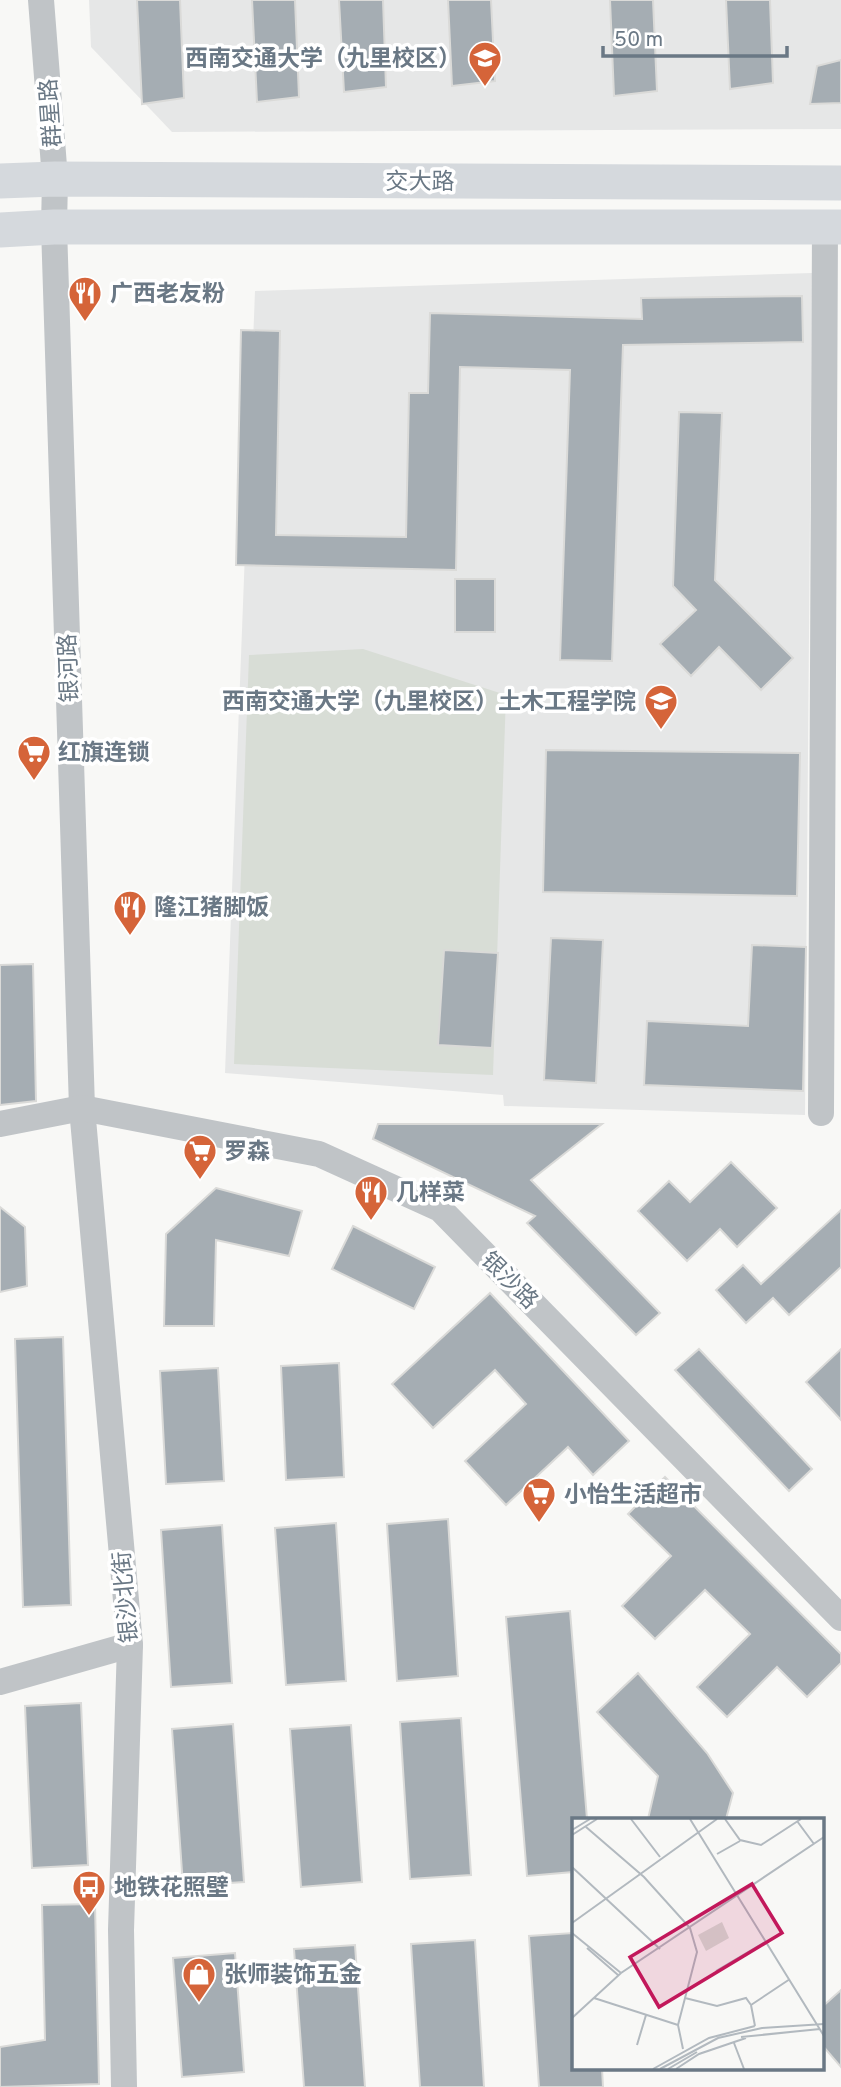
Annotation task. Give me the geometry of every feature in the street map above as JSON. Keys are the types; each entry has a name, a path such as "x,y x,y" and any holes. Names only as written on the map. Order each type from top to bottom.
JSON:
{"main road":[{"name":"交大路","path":"0,181 55,179 841,183"},
{"name":"交大路","path":"0,230 54,227 833,227"}],"street":[{"name":"群星路","path":"41,0 55,179 54,227"},
{"name":"银河路","path":"54,227 82,1108"},
{"path":"821,1112 833,227"},
{"path":"0,1124 82,1108"},
{"name":"银沙路","path":"82,1108 319,1154 440,1209 841,1618"},
{"name":"银沙北街","path":"82,1108 130,1645 121,1930 124,2087"},
{"path":"0,1682 130,1645"}],"shaded area":[{"name":"西南交通大学（九里校区）","path":"89,0 841,0 841,129 172,132 91,47"},
{"path":"812,273 805,1115 504,1106 503,1095 225,1073 255,291"},
{"path":"363,649 506,695 493,1075 234,1064 249,655"}],"building":[{"path":"137,0 180,0 184,98 142,104"},
{"path":"252,0 295,0 299,97 257,102"},
{"path":"339,0 383,0 386,87 344,92"},
{"path":"448,0 491,0 495,81 452,86"},
{"path":"610,0 653,0 657,91 614,96"},
{"path":"726,0 770,0 773,83 730,89"},
{"path":"841,60 841,103 810,104 817,66"},
{"path":"802,296 803,342 623,345 612,661 560,660 570,370 460,367 456,570 236,565 241,330 280,331 276,535 406,537 409,393 428,393 430,313 642,319 641,298"},
{"path":"679,412 722,413 715,580 793,658 761,690 719,647 691,676 660,644 696,610 673,586"},
{"path":"455,579 495,579 495,632 455,632"},
{"path":"546,750 800,753 797,896 543,892"},
{"path":"551,938 603,940 596,1083 544,1080"},
{"path":"752,945 806,947 803,1091 644,1085 647,1021 748,1026"},
{"path":"444,950 498,953 492,1048 438,1045"},
{"path":"33,964 36,1101 0,1105 0,965"},
{"path":"378,1124 602,1124 531,1180 660,1313 636,1335 527,1223 535,1216 373,1139"},
{"path":"731,1162 777,1208 737,1247 720,1229 687,1261 638,1211 669,1181 690,1202"},
{"path":"216,1188 302,1211 289,1256 216,1240 214,1326 164,1326 166,1234"},
{"path":"0,1207 25,1227 27,1286 0,1292"},
{"path":"841,1210 841,1267 789,1315 773,1298 746,1323 716,1290 743,1265 761,1284"},
{"path":"353,1226 435,1267 414,1309 332,1269"},
{"path":"490,1293 629,1441 593,1475 568,1447 506,1505 465,1461 526,1404 495,1370 433,1428 392,1384"},
{"path":"63,1337 71,1605 23,1607 15,1339"},
{"path":"699,1349 812,1469 789,1491 675,1370"},
{"path":"841,1349 841,1420 806,1382"},
{"path":"339,1363 344,1477 286,1480 281,1366"},
{"path":"218,1368 224,1481 166,1484 160,1371"},
{"path":"665,1477 841,1654 841,1663 807,1697 777,1667 727,1717 697,1687 750,1634 705,1590 655,1639 622,1606 671,1556 628,1514"},
{"path":"448,1519 458,1676 397,1681 387,1524"},
{"path":"336,1523 346,1681 286,1685 275,1528"},
{"path":"222,1525 232,1683 171,1687 161,1530"},
{"path":"570,1611 587,1818 572,1818 572,1872 527,1876 506,1617"},
{"path":"638,1673 707,1753 733,1793 726,1818 648,1818 658,1776 597,1712"},
{"path":"81,1703 88,1865 32,1868 25,1706"},
{"path":"461,1718 471,1875 410,1879 400,1722"},
{"path":"233,1724 244,1882 183,1886 172,1729"},
{"path":"351,1725 362,1882 301,1887 290,1729"},
{"path":"95,1904 99,2084 0,2087 0,2047 45,2040 42,1905"},
{"path":"572,1933 572,2070 602,2070 603,2087 539,2087 529,1936"},
{"path":"475,1940 484,2087 420,2087 411,1944"},
{"path":"355,1945 365,2087 304,2087 294,1949"},
{"path":"235,1953 244,2072 182,2077 173,1958"},
{"path":"841,1990 841,2067 824,2047 824,2005"}],"place":[{"name":"西南交通大学（九里校区）","path":"485,88"},
{"name":"广西老友粉","path":"85,323"},
{"name":"西南交通大学（九里校区）土木工程学院","path":"661,731"},
{"name":"红旗连锁","path":"34,782"},
{"name":"隆江猪脚饭","path":"130,937"},
{"name":"罗森","path":"200,1181"},
{"name":"几样菜","path":"371,1222"},
{"name":"小怡生活超市","path":"539,1524"},
{"name":"地铁花照壁","path":"89,1917"},
{"name":"张师装饰五金","path":"199,2004"}]}
